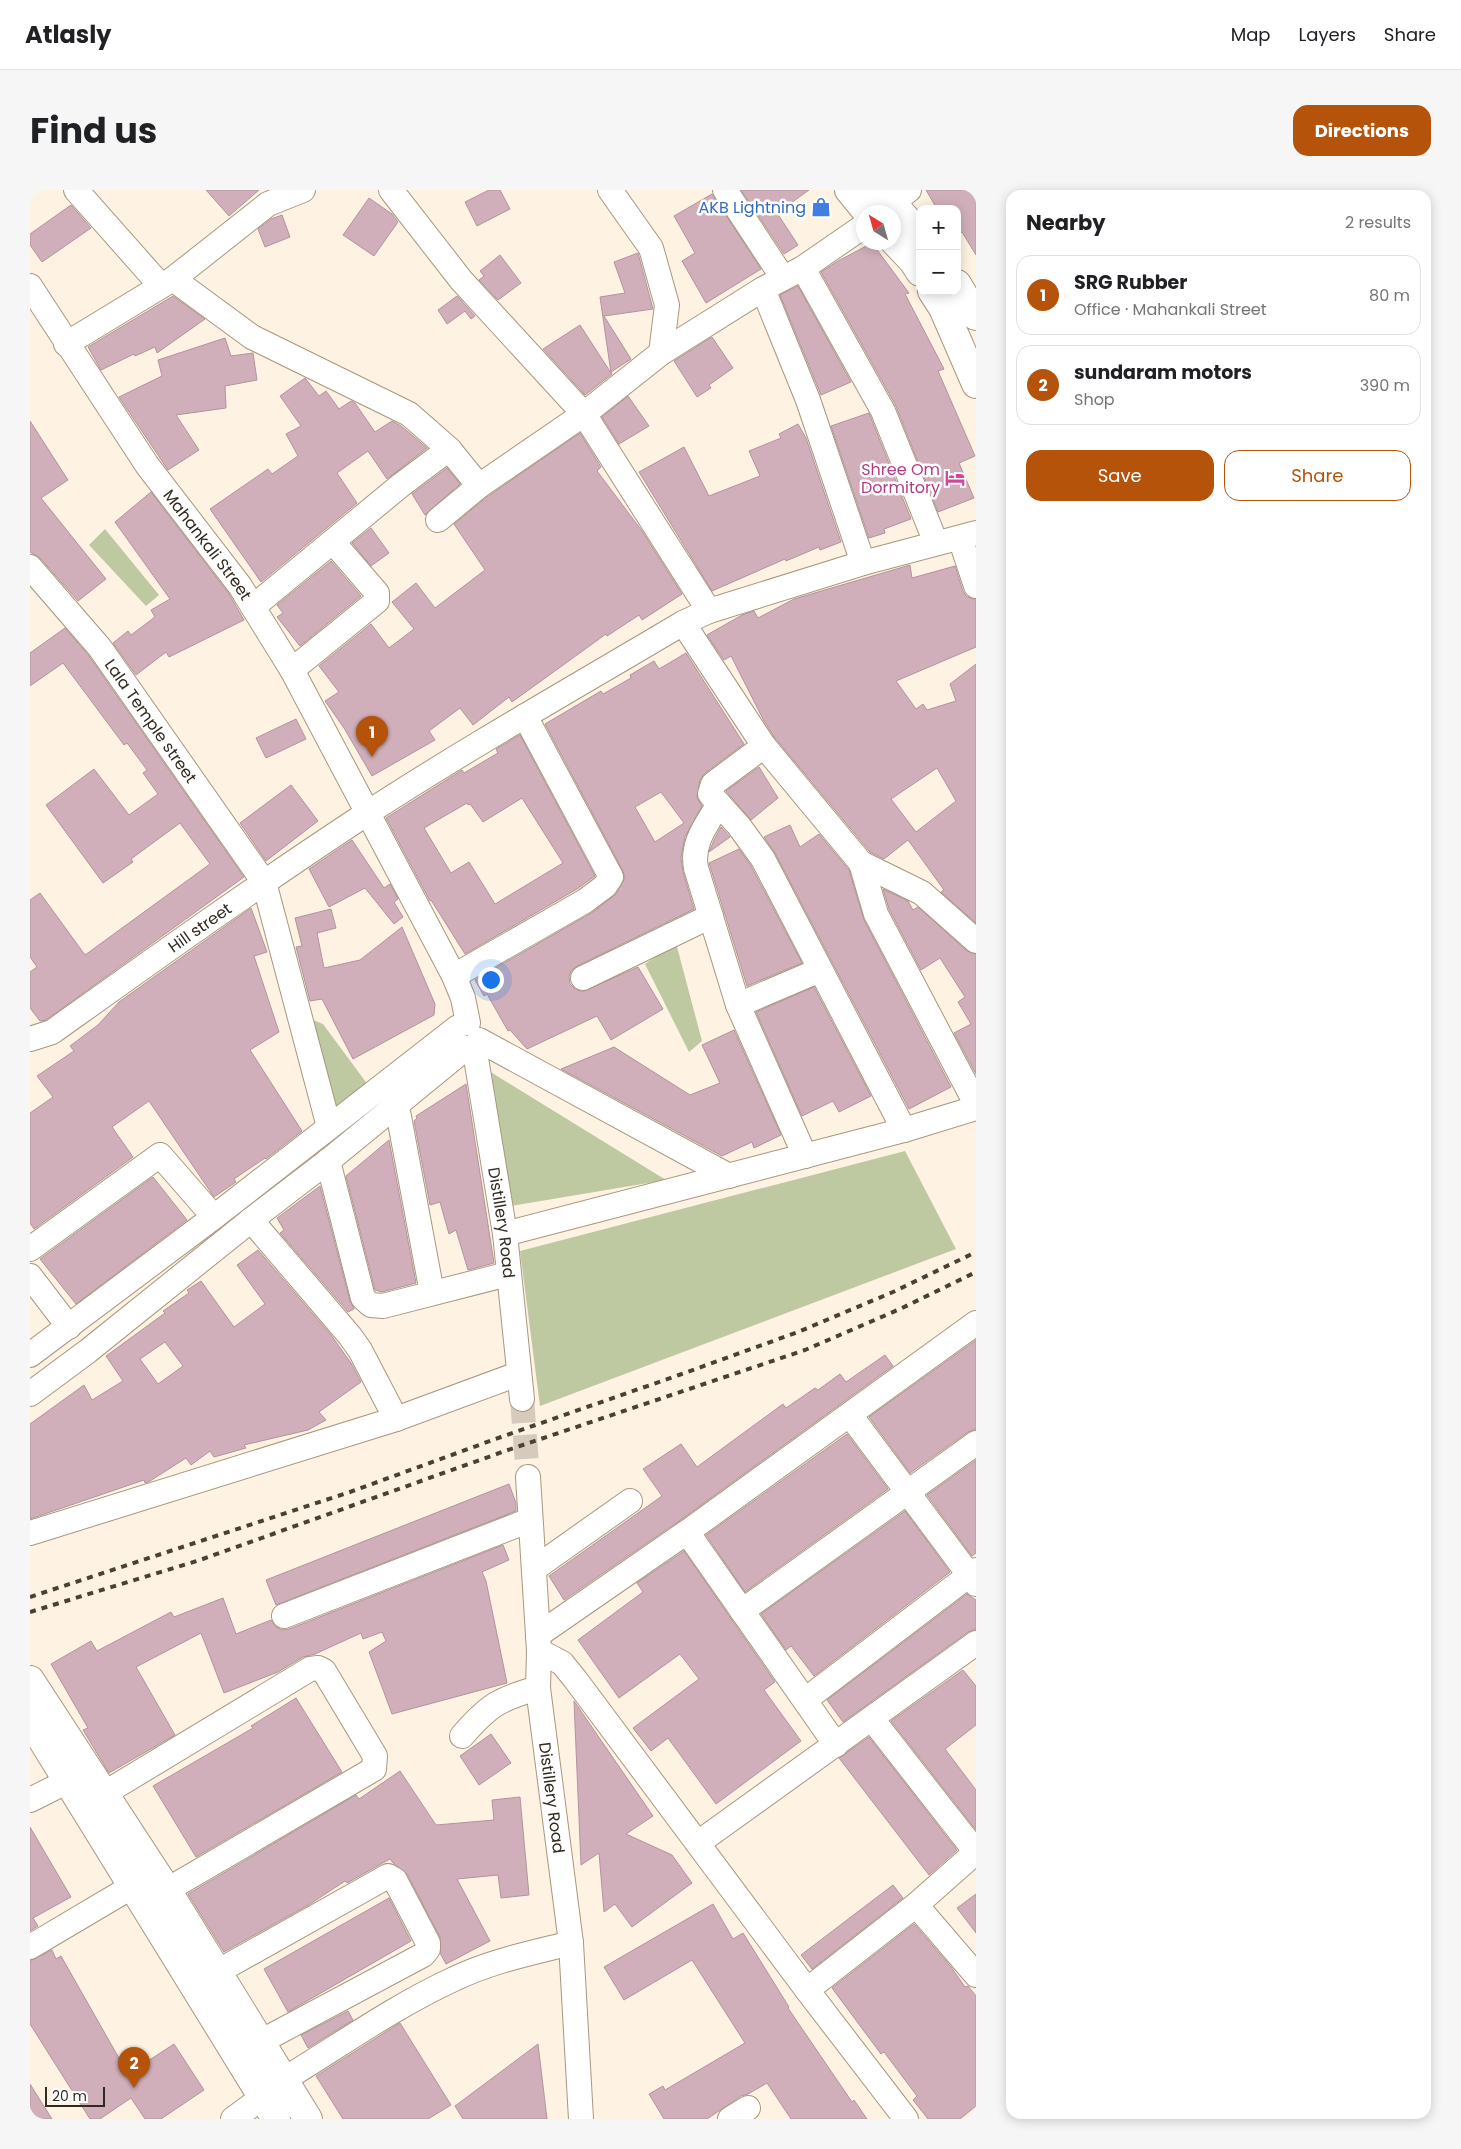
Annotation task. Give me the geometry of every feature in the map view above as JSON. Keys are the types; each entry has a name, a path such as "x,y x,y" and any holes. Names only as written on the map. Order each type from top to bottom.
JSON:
{"main road":[{"path":"849,190 887,199 916,230"},
{"path":"901,248 916,266"},
{"path":"961,291 976,316"},
{"path":"935,295 943,308 976,384"},
{"path":"30,1680 167,1890 260,2042 274,2099"},
{"path":"30,1720 133,1886 274,2099 308,2119"}],"street":[{"path":"76,190 167,282 252,337 409,414 449,449 479,486"},
{"path":"66,344 167,282 261,197 302,190"},
{"path":"391,190 461,280 584,414 709,611"},
{"path":"610,190 651,248 667,306 661,354"},
{"path":"725,190 783,278 883,411 936,543"},
{"path":"438,520 479,486 584,414 661,354 856,231"},
{"path":"783,278 808,400 863,563"},
{"name":"Mahankali Street","path":"30,286 36,310 66,344 146,465 240,586 253,606 292,670 367,813"},
{"path":"253,606 401,485 449,449"},
{"path":"968,536 976,586"},
{"name":"Hill street","path":"30,1039 52,1032 264,882 367,813 525,716 683,623 709,611 863,563 968,536"},
{"path":"292,670 377,601 377,593 333,542"},
{"name":"Lala Temple street","path":"30,567 100,648 264,882"},
{"path":"505,1234 904,1130 976,1106 876,914 861,863 764,746 683,623"},
{"path":"454,976 585,901 605,886 611,877 525,716"},
{"path":"764,746 713,784 710,794 752,842 763,859 904,1130"},
{"path":"720,804 700,835 694,857 738,1005 805,1156"},
{"name":"Distillery Road","path":"367,813 454,976 463,998 505,1234 522,1399"},
{"path":"861,863 922,893 976,941"},
{"path":"264,882 329,1127"},
{"path":"583,978 711,916"},
{"path":"738,1005 820,970"},
{"path":"30,1355 214,1217 381,1087 469,1037"},
{"path":"30,1394 88,1351 397,1106 469,1037"},
{"path":"469,1037 729,1176"},
{"path":"381,1087 397,1106 432,1293"},
{"path":"30,1249 160,1156 214,1217"},
{"path":"328,1161 364,1298 371,1305 383,1306 508,1274"},
{"path":"251,1220 355,1343 396,1420"},
{"path":"30,1276 69,1327"},
{"path":"906,2119 807,1990 575,1679 562,1663 538,1643 687,1532 976,1323"},
{"path":"30,1533 396,1420 518,1374"},
{"path":"805,1700 974,1577 907,1493 850,1415"},
{"path":"742,1611 976,1443"},
{"name":"Distillery Road","path":"528,1477 538,1643 538,1688 571,1943 581,2119"},
{"path":"534,1569 630,1501"},
{"path":"284,1616 530,1520"},
{"path":"687,1532 836,1745"},
{"path":"698,1843 872,1719 973,1651"},
{"path":"105,1793 310,1669 318,1668 324,1671 375,1756 374,1769 167,1890"},
{"path":"462,1736 491,1706 505,1698 538,1688"},
{"path":"807,1990 916,1905 976,1852 872,1719"},
{"path":"30,1800 68,1781"},
{"path":"217,1972 388,1876 394,1880 428,1943 428,1950 415,1959 260,2042"},
{"path":"30,1947 133,1886"},
{"path":"916,1905 976,1975"},
{"path":"233,2119 274,2099 409,2003 454,1978 491,1964 571,1943"}],"green space":[{"path":"105,529 159,595 146,606 89,545"},
{"path":"676,943 702,1041 689,1052 645,964"},
{"path":"296,1013 323,1024 371,1089 330,1119"},
{"path":"489,1071 666,1180 511,1206"},
{"path":"905,1151 956,1249 540,1406 520,1251"}],"building":[{"path":"206,190 259,190 229,216"},
{"path":"489,190 500,190 510,209 477,226 465,202"},
{"path":"741,190 809,190 777,213 798,245 784,254"},
{"path":"926,190 976,190 976,255 961,233 961,205 935,205"},
{"path":"712,194 761,269 706,303 682,261 695,253 674,216"},
{"path":"369,198 392,214 398,222 374,256 343,235"},
{"path":"71,205 91,228 42,262 30,245 30,234"},
{"path":"282,215 290,237 265,247 258,229 271,219"},
{"path":"859,250 877,250 909,293 905,294 944,369 938,371 975,456 959,463 974,498 938,512 895,404 821,272"},
{"path":"638,253 653,309 604,316 631,359 611,372 612,374 585,395 543,349 580,325 611,373 600,297 625,293 614,262"},
{"path":"500,255 521,283 498,300 479,280 484,276 480,271"},
{"path":"798,286 851,382 821,395 780,295"},
{"path":"173,296 205,319 157,353 155,347 135,356 134,354 101,370 88,347"},
{"path":"457,296 475,316 471,319 465,311 447,324 438,310"},
{"path":"712,337 733,368 709,385 711,388 697,397 674,361"},
{"path":"225,338 231,356 253,353 257,380 225,386 226,408 176,415 199,450 168,470 119,397 162,376 158,360"},
{"path":"305,378 319,396 326,391 339,409 351,401 355,403 375,432 392,421 401,426 427,448 387,479 368,451 337,473 357,503 261,582 210,509 268,469 272,474 298,456 286,434 301,426 280,396"},
{"path":"628,396 649,426 619,444 602,417"},
{"path":"869,413 911,519 884,529 885,533 869,538 831,426"},
{"path":"30,421 68,480 41,498 106,579 78,601 40,558 30,552"},
{"path":"798,424 806,438 841,542 820,550 819,547 786,561 785,559 712,591 639,472 684,447 709,496 760,476 749,451 781,438 779,434"},
{"path":"580,433 601,467 597,471 642,531 682,594 642,620 639,615 607,636 606,634 512,702 509,697 473,725 460,708 429,731 435,740 372,776 344,728 325,701 339,692 319,666 371,624 389,648 414,629 392,602 416,583 435,608 485,570 454,524 487,497"},
{"path":"447,468 460,484 425,515 412,494"},
{"path":"151,492 229,594 244,620 169,657 166,652 136,675 113,643 128,631 131,635 155,617 151,610 170,599 115,522"},
{"path":"371,528 389,553 371,566 352,543"},
{"path":"331,561 361,596 300,646 277,617 283,613 277,605"},
{"path":"910,565 912,578 955,566 963,591 967,597 976,599 976,647 896,681 916,709 923,704 927,710 956,701 950,684 976,664 976,923 941,892 944,890 908,840 884,859 870,852 775,738 764,721 731,656 724,660 707,635 742,615 754,611 758,618 794,599","holes":["937,768 956,801 916,832 891,799"]},
{"path":"65,628 89,656 244,877 46,1020 40,1021 30,1008 30,972 37,967 30,957 30,900 40,893 85,955 210,864 180,823 131,859 133,862 103,883 46,805 94,769 129,815 158,794 143,773 147,770 127,743 124,745 63,663 30,686 30,653"},
{"path":"686,653 744,744 705,773 700,780 697,797 702,806 685,837 681,858 683,872 694,909 577,966 571,971 569,977 570,984 582,992 638,967 663,1009 611,1040 597,1016 527,1049 510,1030 508,1031 487,994 484,996 475,980 593,912 616,894 625,878 545,724 601,691 603,694 631,678 630,675 654,661 659,669","holes":["661,792 684,823 655,842 635,807"]},
{"path":"296,719 306,739 266,758 256,738"},
{"path":"520,735 595,876 577,889 465,954 430,901 386,818 462,770 464,773 498,753 496,749","holes":["522,798 563,863 495,904 469,862 451,873 424,828 467,803 468,805 470,804 483,822"]},
{"path":"759,767 778,798 751,820 726,791"},
{"path":"291,785 318,821 266,861 240,823"},
{"path":"790,825 800,847 819,834 849,870 864,920 951,1087 909,1109 775,853 764,837"},
{"path":"721,827 730,837 709,852 714,840"},
{"path":"352,840 384,888 390,884 398,899 394,902 403,917 394,924 365,888 329,907 309,869"},
{"path":"739,849 751,866 802,963 747,986 709,863"},
{"path":"883,889 908,901 913,910 918,907 967,951 976,954 976,1074 954,1033 971,1024 958,1002 965,997 940,958 921,970 889,909"},
{"path":"251,908 267,952 254,956 279,1032 250,1050 302,1131 266,1159 234,1179 236,1182 214,1197 149,1101 112,1127 133,1157 34,1229 30,1223 30,1113 53,1097 37,1076 74,1051 70,1046 98,1025 119,1002"},
{"path":"331,909 336,928 317,933 324,968 360,960 402,927 435,1004 434,1015 353,1059 322,999 310,1001 296,947 302,946 295,918"},
{"path":"814,987 871,1096 839,1112 833,1101 802,1116 756,1012"},
{"path":"734,1030 781,1135 754,1148 752,1142 722,1156 561,1069 614,1047 690,1095 720,1083 702,1045"},
{"path":"466,1084 494,1263 468,1270 456,1230 449,1234 440,1202 430,1205 414,1121 417,1118 416,1116"},
{"path":"389,1140 416,1283 382,1292 375,1290 346,1176"},
{"path":"153,1177 187,1220 76,1304 40,1259"},
{"path":"320,1186 350,1301 354,1309 348,1312 280,1233 284,1230 277,1218"},
{"path":"258,1250 331,1335 351,1363 361,1382 319,1412 326,1420 308,1430 244,1445 246,1448 214,1457 210,1451 191,1465 186,1458 145,1483 144,1480 30,1519 30,1424 84,1385 92,1400 123,1381 106,1356 165,1313 163,1311 189,1293 187,1290 201,1281 234,1327 265,1304 237,1265","holes":["165,1342 183,1366 158,1384 140,1359"]},
{"path":"976,1340 976,1429 968,1432 910,1473 869,1417"},
{"path":"885,1355 893,1366 679,1521 564,1600 549,1576 662,1496 643,1469 681,1444 697,1467 783,1404 786,1408 815,1388 818,1390 840,1374 846,1382"},
{"path":"847,1434 888,1489 745,1592 706,1535"},
{"path":"976,1460 976,1553 972,1556 927,1495"},
{"path":"509,1484 516,1503 516,1511 276,1605 266,1580"},
{"path":"905,1511 950,1572 814,1676 791,1646 786,1650 761,1614"},
{"path":"503,1545 509,1560 482,1572 486,1581 507,1683 392,1714 369,1652 386,1641 382,1632 363,1639 361,1633 315,1654 303,1657 278,1672 224,1693 201,1633 136,1667 175,1735 109,1773 83,1730 88,1728 51,1664 91,1641 97,1651 171,1612 174,1617 223,1598 236,1634 271,1620 276,1627 282,1630 289,1629"},
{"path":"684,1551 775,1682 764,1690 801,1741 716,1804 668,1738 651,1751 633,1728 699,1679 680,1654 619,1698 578,1640 643,1592 637,1583"},
{"path":"967,1594 976,1600 976,1629 968,1632 843,1722 827,1700"},
{"path":"963,1670 976,1686 976,1725 945,1749 976,1790 976,1830 891,1721"},
{"path":"296,1698 342,1772 196,1857 153,1786 253,1728 251,1726"},
{"path":"574,1701 653,1816 626,1834 672,1855 692,1883 632,1927 615,1904 604,1912 599,1853 581,1865"},
{"path":"491,1734 511,1763 479,1785 460,1756"},
{"path":"869,1737 957,1850 929,1875 839,1758"},
{"path":"400,1771 436,1825 494,1820 492,1800 520,1797 529,1895 501,1898 498,1875 457,1879 490,1941 446,1964 440,1953 440,1937 407,1874 390,1859 347,1883 345,1881 310,1904 224,1952 188,1894 356,1795 359,1799"},
{"path":"30,1827 71,1897 33,1918 38,1926 30,1931"},
{"path":"893,1885 903,1898 812,1969 801,1955"},
{"path":"976,1894 976,1933 957,1908"},
{"path":"389,1898 411,1941 288,2012 264,1969"},
{"path":"713,1904 733,1939 743,1933 788,2008 852,2102 854,2100 867,2119 791,2119 767,2083 741,2096 707,2119 664,2119 649,2094 663,2086 665,2090 745,2043 692,1960 624,2000 604,1967"},
{"path":"914,1924 951,1967 965,1987 968,1986 976,1996 976,2106 960,2119 928,2119 913,2100 917,2096 884,2052 881,2054 832,1988"},
{"path":"52,1950 56,1959 61,1956 128,2074 174,2044 204,2090 161,2119 145,2119 131,2098 100,2119 90,2119 30,2024 30,1961"},
{"path":"348,2011 353,2020 308,2048 301,2035"},
{"path":"400,2023 451,2105 428,2119 343,2119 316,2076"},
{"path":"538,2044 547,2119 463,2119 455,2106"},
{"path":"30,2084 52,2119 30,2119"}],"tunnel":[{"path":"522,1399 528,1477"}],"railway":[{"path":"30,1597 350,1492 798,1332 893,1292 976,1252"},
{"path":"30,1612 200,1560 505,1451 805,1350 900,1309 976,1272"}],"place":[{"name":"AKB Lightning","path":"821,207"},
{"name":"Shree Om Dormitory","path":"955,478"},
{"name":"SRG Rubber","path":"372,757"},
{"name":"sundaram motors","path":"134,2088"}]}
